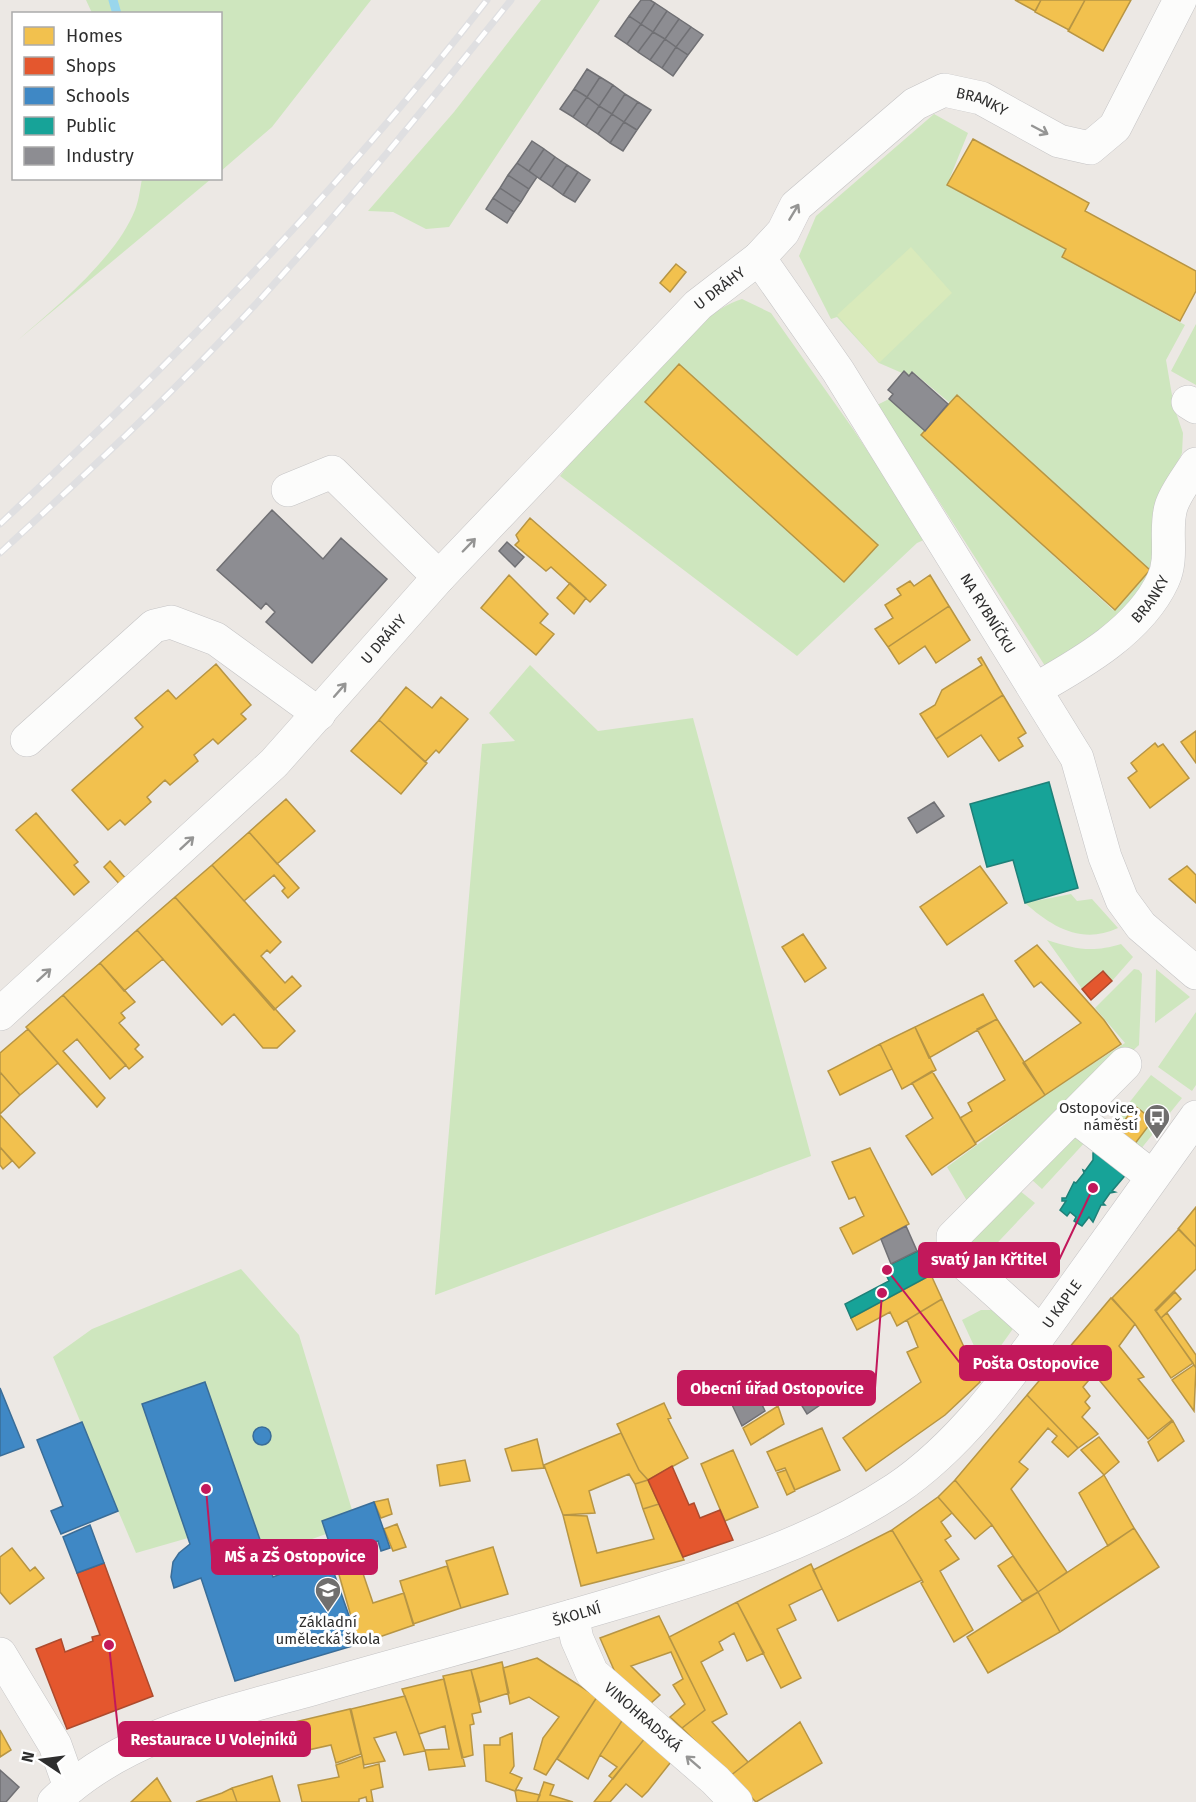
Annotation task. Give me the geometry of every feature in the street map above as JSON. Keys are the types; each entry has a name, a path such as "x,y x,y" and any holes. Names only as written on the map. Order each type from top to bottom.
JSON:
{"street":[{"name":"BRANKY","path":"759,258 783,232 796,206 915,104 944,90 981,98 1059,141 1090,148 1115,127 1180,0"},
{"name":"U DRÁHY","path":"0,1014 274,763 439,577 698,305 759,258"},
{"name":"NA RYBNÍČKU","path":"759,258 837,371 1077,758 1105,856 1122,900 1141,926 1196,973"},
{"name":"BRANKY","path":"1036,689 1066,672 1111,641 1142,611 1163,579 1168,556 1171,507 1196,464"},
{"path":"288,490 332,472 439,577"},
{"path":"27,740 154,626 171,622 216,639 319,714"},
{"name":"U KAPLE","path":"1125,1064 958,1231 952,1246 953,1253 1041,1332 1196,1117"},
{"path":"1073,1115 1140,1167"},
{"name":"ŠKOLNÍ","path":"62,1794 120,1753 201,1720 572,1616 767,1555 811,1536 889,1493 934,1457 968,1425 1041,1332"},
{"name":"VINOHRADSKÁ","path":"572,1616 577,1639 592,1673 715,1780 736,1802"},
{"path":"0,1654 55,1744 62,1794"}],"green space":[{"path":"86,0 371,0 272,127 222,170 222,12 92,12"},
{"path":"541,0 600,0 449,227 426,229 393,212 368,211 454,112"},
{"path":"934,114 968,133 947,185 1066,249 1062,257 1185,325 1166,360 1174,407 1183,433 1182,453 1160,498 1160,557 1118,623 1047,669 877,405 889,399 925,431 922,435 1113,610 1150,571 913,372 909,376 879,363 837,317 831,319 799,256 816,216"},
{"path":"142,180 210,180 18,340 50,313 100,264 126,228 138,198"},
{"path":"911,247 952,293 879,363 837,315"},
{"path":"742,299 771,313 853,429 926,539 917,543 797,656 560,476 620,404 671,350 721,309"},
{"path":"1196,324 1196,385 1171,371"},
{"path":"530,665 598,731 693,718 811,1156 435,1295 482,744 515,741 489,713"},
{"path":"1071,894 1077,901 1092,899 1118,928 1092,935 1068,931 1035,912 1025,903"},
{"path":"1047,940 1084,949 1121,944 1133,957 1112,981 1102,971 1082,989"},
{"path":"1134,969 1139,970 1142,974 1139,1045 1058,1119 970,1206 947,1167 1045,1095 1125,1043 1095,1008"},
{"path":"1156,969 1190,997 1155,1023"},
{"path":"1196,1012 1196,1085 1192,1091 1158,1067"},
{"path":"1151,1075 1182,1098 1136,1155 1106,1132"},
{"path":"1068,1125 1087,1140 1042,1189 1021,1170"},
{"path":"1009,1182 1035,1203 983,1258 958,1233"},
{"path":"241,1269 299,1335 352,1510 322,1521 326,1534 265,1556 204,1383 142,1404 188,1538 136,1553 53,1357 92,1329"},
{"path":"981,1310 996,1310 1017,1323 988,1364 981,1361 962,1320"}],"building: Homes":[{"path":"1015,0 1041,0 1035,11"},
{"path":"1041,0 1085,0 1069,30 1035,12"},
{"path":"1085,0 1131,0 1103,51 1068,31"},
{"path":"973,139 1089,203 1085,211 1196,271 1196,291 1180,321 1062,257 1066,249 947,185"},
{"path":"676,264 686,272 670,292 660,283"},
{"path":"679,364 878,545 844,582 645,402"},
{"path":"957,395 1150,570 1115,610 921,435"},
{"path":"530,518 606,585 590,602 551,567 546,571 515,545 519,541 516,535"},
{"path":"509,575 548,614 540,623 554,634 536,655 481,608"},
{"path":"930,575 949,606 888,647 875,629 893,618 885,605 901,595 897,589 910,581 914,586"},
{"path":"570,583 586,598 574,614 557,598"},
{"path":"949,606 970,640 936,663 925,646 899,664 888,647"},
{"path":"981,657 1003,695 936,739 920,714 935,705 942,690 982,665 978,659"},
{"path":"216,664 251,705 241,714 246,719 218,744 213,739 194,755 198,761 170,785 165,780 147,797 151,802 125,825 120,820 108,830 72,790 143,727 135,718 168,690 176,699"},
{"path":"406,687 432,708 441,697 468,719 439,753 436,750 425,762 379,720"},
{"path":"1003,695 1026,733 1018,738 1023,746 999,761 981,735 948,757 936,739"},
{"path":"379,720 427,763 401,794 351,751"},
{"path":"1196,731 1196,763 1181,742"},
{"path":"1155,743 1158,747 1163,744 1189,778 1150,808 1128,778 1137,771 1131,763"},
{"path":"286,799 315,831 277,864 249,832"},
{"path":"36,813 78,862 74,865 89,882 74,895 16,830"},
{"path":"249,832 299,888 288,898 282,891 285,888 274,875 244,901 212,865"},
{"path":"110,861 129,882 123,888 104,867"},
{"path":"212,865 281,942 270,953 267,950 261,956 285,983 292,976 301,986 274,1010 175,897"},
{"path":"980,866 1007,903 947,945 920,907"},
{"path":"1187,866 1196,875 1196,903 1169,879"},
{"path":"175,897 295,1031 277,1048 263,1048 234,1014 222,1025 137,930"},
{"path":"137,930 163,959 124,991 100,963"},
{"path":"803,934 826,968 805,982 782,947"},
{"path":"1037,945 1104,1020 1121,1044 1045,1095 1023,1063 1081,1023 1041,982 1034,987 1015,961"},
{"path":"100,963 135,1002 121,1013 125,1018 119,1023 139,1045 135,1049 143,1057 129,1069 63,995"},
{"path":"983,994 997,1019 929,1058 915,1027"},
{"path":"63,995 126,1065 110,1079 77,1039 63,1051 105,1098 97,1107 26,1027"},
{"path":"997,1019 1045,1095 975,1143 960,1118 972,1111 968,1103 1005,1080 977,1029"},
{"path":"915,1027 936,1070 902,1089 880,1044"},
{"path":"28,1029 58,1063 20,1095 0,1072 0,1053"},
{"path":"880,1044 892,1069 840,1095 828,1071"},
{"path":"932,1071 976,1144 932,1175 906,1136 933,1118 912,1083"},
{"path":"0,1072 20,1095 0,1114"},
{"path":"1135,1106 1153,1120 1134,1145 1116,1132"},
{"path":"0,1115 35,1153 19,1168 0,1147"},
{"path":"0,1147 12,1161 3,1169 0,1165"},
{"path":"870,1148 909,1224 853,1254 840,1228 864,1216 855,1197 849,1199 832,1162"},
{"path":"1196,1207 1196,1247 1178,1229"},
{"path":"1179,1229 1196,1247 1196,1269 1155,1310 1193,1363 1171,1378 1135,1324 1112,1298"},
{"path":"931,1275 942,1299 897,1326 890,1312 857,1330 851,1318"},
{"path":"1175,1292 1181,1299 1161,1318 1156,1311"},
{"path":"1111,1298 1135,1324 1119,1346 1144,1377 1138,1379 1172,1420 1148,1439 1095,1375 1068,1349"},
{"path":"942,1299 980,1382 945,1415 866,1471 843,1438 921,1382 907,1352 918,1347 907,1320"},
{"path":"1167,1313 1196,1355 1196,1368 1161,1318"},
{"path":"1067,1348 1094,1374 1083,1387 1090,1396 1085,1402 1090,1408 1082,1417 1098,1434 1078,1448 1027,1395"},
{"path":"1194,1365 1196,1368 1194,1411 1172,1380"},
{"path":"1027,1395 1078,1448 1068,1457 1052,1442 1057,1436 1048,1428 1019,1462 1028,1469 1011,1489 1067,1572 1038,1592 992,1525 955,1480"},
{"path":"664,1403 671,1418 668,1419 688,1458 648,1480 639,1470 617,1424"},
{"path":"778,1406 784,1424 751,1445 743,1428"},
{"path":"1173,1421 1184,1441 1158,1461 1148,1442"},
{"path":"822,1428 840,1470 795,1490 785,1468 776,1471 767,1452"},
{"path":"621,1433 639,1470 648,1480 635,1484 629,1474 589,1491 595,1513 563,1515 544,1465"},
{"path":"1099,1437 1119,1462 1104,1475 1081,1450"},
{"path":"537,1439 544,1468 512,1471 505,1449"},
{"path":"733,1450 758,1507 725,1521 701,1464"},
{"path":"465,1460 470,1481 440,1486 437,1465"},
{"path":"786,1470 795,1491 787,1495 777,1473"},
{"path":"1104,1475 1134,1528 1108,1546 1079,1493"},
{"path":"648,1480 659,1504 643,1509 635,1484"},
{"path":"955,1480 992,1525 975,1539 938,1497"},
{"path":"938,1497 952,1513 941,1522 951,1536 945,1540 959,1559 940,1571 973,1630 954,1642 921,1583 923,1582 892,1530"},
{"path":"388,1499 392,1514 381,1518 374,1502"},
{"path":"659,1504 684,1560 581,1586 563,1515 587,1516 597,1553 654,1539 643,1509"},
{"path":"397,1524 406,1547 393,1551 384,1529"},
{"path":"1134,1528 1159,1567 1060,1632 1038,1592"},
{"path":"892,1530 922,1580 838,1621 813,1570"},
{"path":"354,1547 373,1603 404,1593 414,1625 359,1644 333,1554"},
{"path":"493,1547 508,1594 461,1608 446,1561"},
{"path":"12,1548 30,1571 35,1567 44,1578 10,1604 0,1592 0,1557"},
{"path":"1013,1556 1038,1592 1022,1601 998,1566"},
{"path":"811,1564 822,1589 789,1605 796,1620 777,1629 801,1678 781,1688 737,1602"},
{"path":"447,1566 461,1608 413,1624 400,1581"},
{"path":"1038,1592 1060,1632 988,1673 967,1637"},
{"path":"737,1602 764,1653 747,1661 734,1633 719,1642 723,1650 701,1662 727,1714 712,1722 748,1762 730,1776 682,1728 705,1710 669,1637"},
{"path":"659,1616 705,1710 682,1728 670,1717 685,1704 673,1685 683,1679 671,1652 631,1666 660,1695 651,1703 618,1679 600,1638"},
{"path":"537,1658 597,1697 546,1775 534,1769 543,1738 559,1717 529,1697 510,1704 503,1668"},
{"path":"502,1662 509,1693 480,1702 471,1670"},
{"path":"471,1670 481,1712 472,1714 474,1724 470,1725 473,1755 462,1758 443,1676"},
{"path":"444,1679 465,1766 429,1770 425,1750 449,1749 445,1726 419,1734 402,1689"},
{"path":"405,1696 425,1751 404,1755 396,1732 374,1738 385,1761 364,1765 351,1709"},
{"path":"597,1697 625,1716 600,1755 588,1779 557,1759"},
{"path":"350,1709 361,1754 336,1763 331,1745 290,1754 282,1725"},
{"path":"625,1716 649,1733 613,1779 609,1776 617,1767 600,1755"},
{"path":"800,1722 822,1763 756,1802 730,1776"},
{"path":"0,1730 11,1750 0,1757"},
{"path":"512,1733 514,1766 510,1773 522,1778 515,1791 486,1781 484,1745 500,1745 500,1738"},
{"path":"649,1733 674,1758 648,1791 642,1797 626,1784 610,1802 594,1802"},
{"path":"362,1756 364,1768 379,1764 383,1787 371,1790 373,1802 367,1802 366,1797 359,1799 359,1802 302,1802 298,1785 339,1777 336,1765"},
{"path":"272,1776 280,1802 237,1802 232,1788"},
{"path":"157,1778 171,1802 131,1802"},
{"path":"544,1782 554,1785 550,1795 573,1802 537,1802"},
{"path":"232,1788 237,1802 196,1802 222,1793"},
{"path":"515,1791 540,1795 537,1802 517,1802"}],"building: Shops":[{"path":"1103,971 1112,981 1091,1000 1082,989"},
{"path":"672,1466 689,1505 694,1503 700,1518 720,1510 733,1540 683,1557 648,1480"},
{"path":"104,1563 153,1696 67,1729 36,1649 61,1639 65,1652 93,1641 92,1637 100,1635 77,1573"}],"building: Schools":[{"path":"205,1382 273,1577 328,1556 359,1644 235,1681 201,1578 174,1588 171,1577 173,1562 179,1553 190,1544 142,1404"},
{"path":"0,1388 24,1447 0,1456"},
{"path":"82,1422 118,1511 61,1534 51,1511 63,1506 37,1440"},
{"path":"258,1427 266,1427 271,1432 269,1443 258,1445 253,1440 253,1432"},
{"path":"374,1502 390,1548 381,1551 378,1541 333,1554 322,1521"},
{"path":"90,1525 104,1563 77,1573 63,1537"}],"building: Public":[{"path":"1049,782 1078,888 1025,903 1013,860 987,867 970,804"},
{"path":"1097,1147 1128,1172 1112,1191 1115,1192 1110,1193 1103,1203 1105,1205 1101,1205 1093,1222 1089,1217 1082,1226 1074,1221 1076,1217 1070,1212 1067,1216 1060,1210 1066,1201 1062,1201 1062,1198 1066,1198 1074,1182 1076,1183 1084,1173 1083,1170 1085,1171 1093,1160 1093,1153"},
{"path":"920,1250 931,1275 851,1318 845,1304 889,1281 883,1268"}],"building: Industry":[{"path":"641,0 650,0 655,3 641,24 629,16"},
{"path":"655,3 667,11 653,32 641,24"},
{"path":"667,11 679,19 665,39 653,32"},
{"path":"629,16 641,24 627,44 615,36"},
{"path":"679,19 691,27 676,47 665,39"},
{"path":"641,24 653,32 638,52 627,44"},
{"path":"691,27 703,35 688,55 676,47"},
{"path":"653,32 665,39 650,60 638,52"},
{"path":"665,39 676,47 662,68 650,60"},
{"path":"676,47 688,55 673,76 662,68"},
{"path":"587,69 600,77 587,97 574,89"},
{"path":"600,77 613,85 599,106 587,97"},
{"path":"613,85 625,94 612,114 599,106"},
{"path":"574,89 587,97 573,117 560,109"},
{"path":"625,94 638,102 624,122 612,114"},
{"path":"587,97 599,106 586,126 573,117"},
{"path":"638,102 651,110 637,130 624,122"},
{"path":"599,106 612,114 598,134 586,126"},
{"path":"612,114 624,122 610,143 598,134"},
{"path":"624,122 637,130 623,151 610,143"},
{"path":"532,141 544,149 529,171 517,163"},
{"path":"544,149 555,157 540,179 529,171"},
{"path":"555,157 567,165 552,187 540,179"},
{"path":"517,163 537,177 529,189 508,175"},
{"path":"567,165 578,172 563,195 552,187"},
{"path":"578,172 590,180 575,202 563,195"},
{"path":"508,175 529,189 521,202 500,188"},
{"path":"500,188 521,202 514,212 493,198"},
{"path":"493,198 514,212 507,223 486,209"},
{"path":"904,371 909,376 912,372 948,404 925,431 889,399 893,394 888,390"},
{"path":"272,510 323,559 341,538 387,579 312,663 266,622 275,612 266,603 261,609 217,570"},
{"path":"507,542 524,557 515,567 499,551"},
{"path":"934,802 944,816 917,833 908,818"},
{"path":"906,1226 917,1251 891,1264 881,1239"},
{"path":"751,1381 765,1411 742,1426 726,1392"},
{"path":"807,1385 820,1405 807,1414 794,1393"},
{"path":"0,1770 19,1787 6,1802 0,1802"}],"waterway":[{"path":"113,0 116,12"}],"railway":[{"path":"0,524 129,400 254,272 374,139 487,0"},
{"path":"0,553 161,401 254,306 353,194 511,0"}],"place":[{"name":"Ostopovice, náměstí","path":"1157,1140"},
{"name":"svatý Jan Křtitel","path":"1093,1188"},
{"name":"Pošta Ostopovice","path":"887,1270"},
{"name":"Obecní úřad Ostopovice","path":"882,1293"},
{"name":"MŠ a ZŠ Ostopovice","path":"206,1489"},
{"name":"Základní umělecká škola","path":"328,1613"},
{"name":"Restaurace U Volejníků","path":"109,1645"}]}
